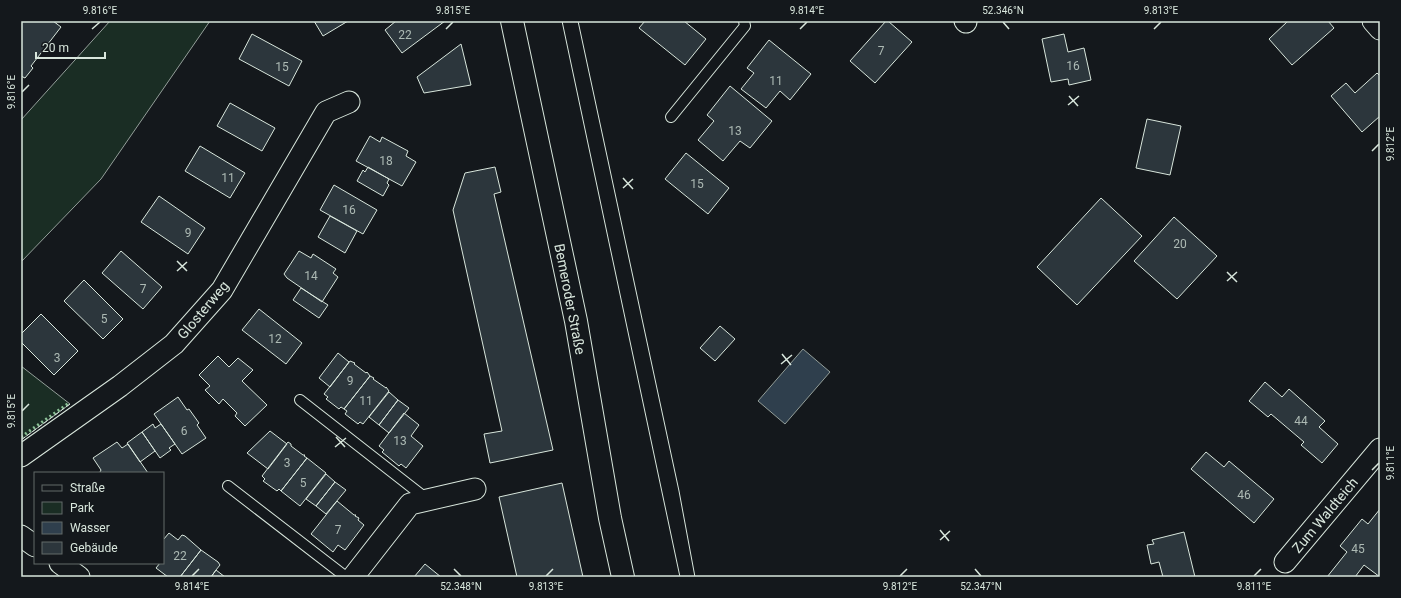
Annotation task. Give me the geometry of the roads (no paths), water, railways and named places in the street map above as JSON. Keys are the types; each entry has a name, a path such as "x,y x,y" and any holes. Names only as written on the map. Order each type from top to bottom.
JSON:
{"main road":[{"name":"Bemeroder Straße","path":"512,21 576,321 610,518 623,577"}],"street":[{"path":"1373,21 1380,29"},
{"name":"Glosterweg","path":"21,456 120,386 174,344 222,290 326,112 349,102"},
{"name":"Zum Waldteich","path":"1285,562 1380,450"},
{"path":"353,577 410,504 475,489"},
{"path":"21,536 34,545"},
{"path":"61,564 80,577"}],"lane":[{"path":"671,117 745,26 744,21"},
{"path":"300,400 428,500"},
{"path":"228,486 346,577"}],"water":[{"path":"803,349 830,372 785,424 758,401"}],"tram line":[{"path":"562,21 680,577"},
{"path":"578,21 679,491 695,577"}]}
